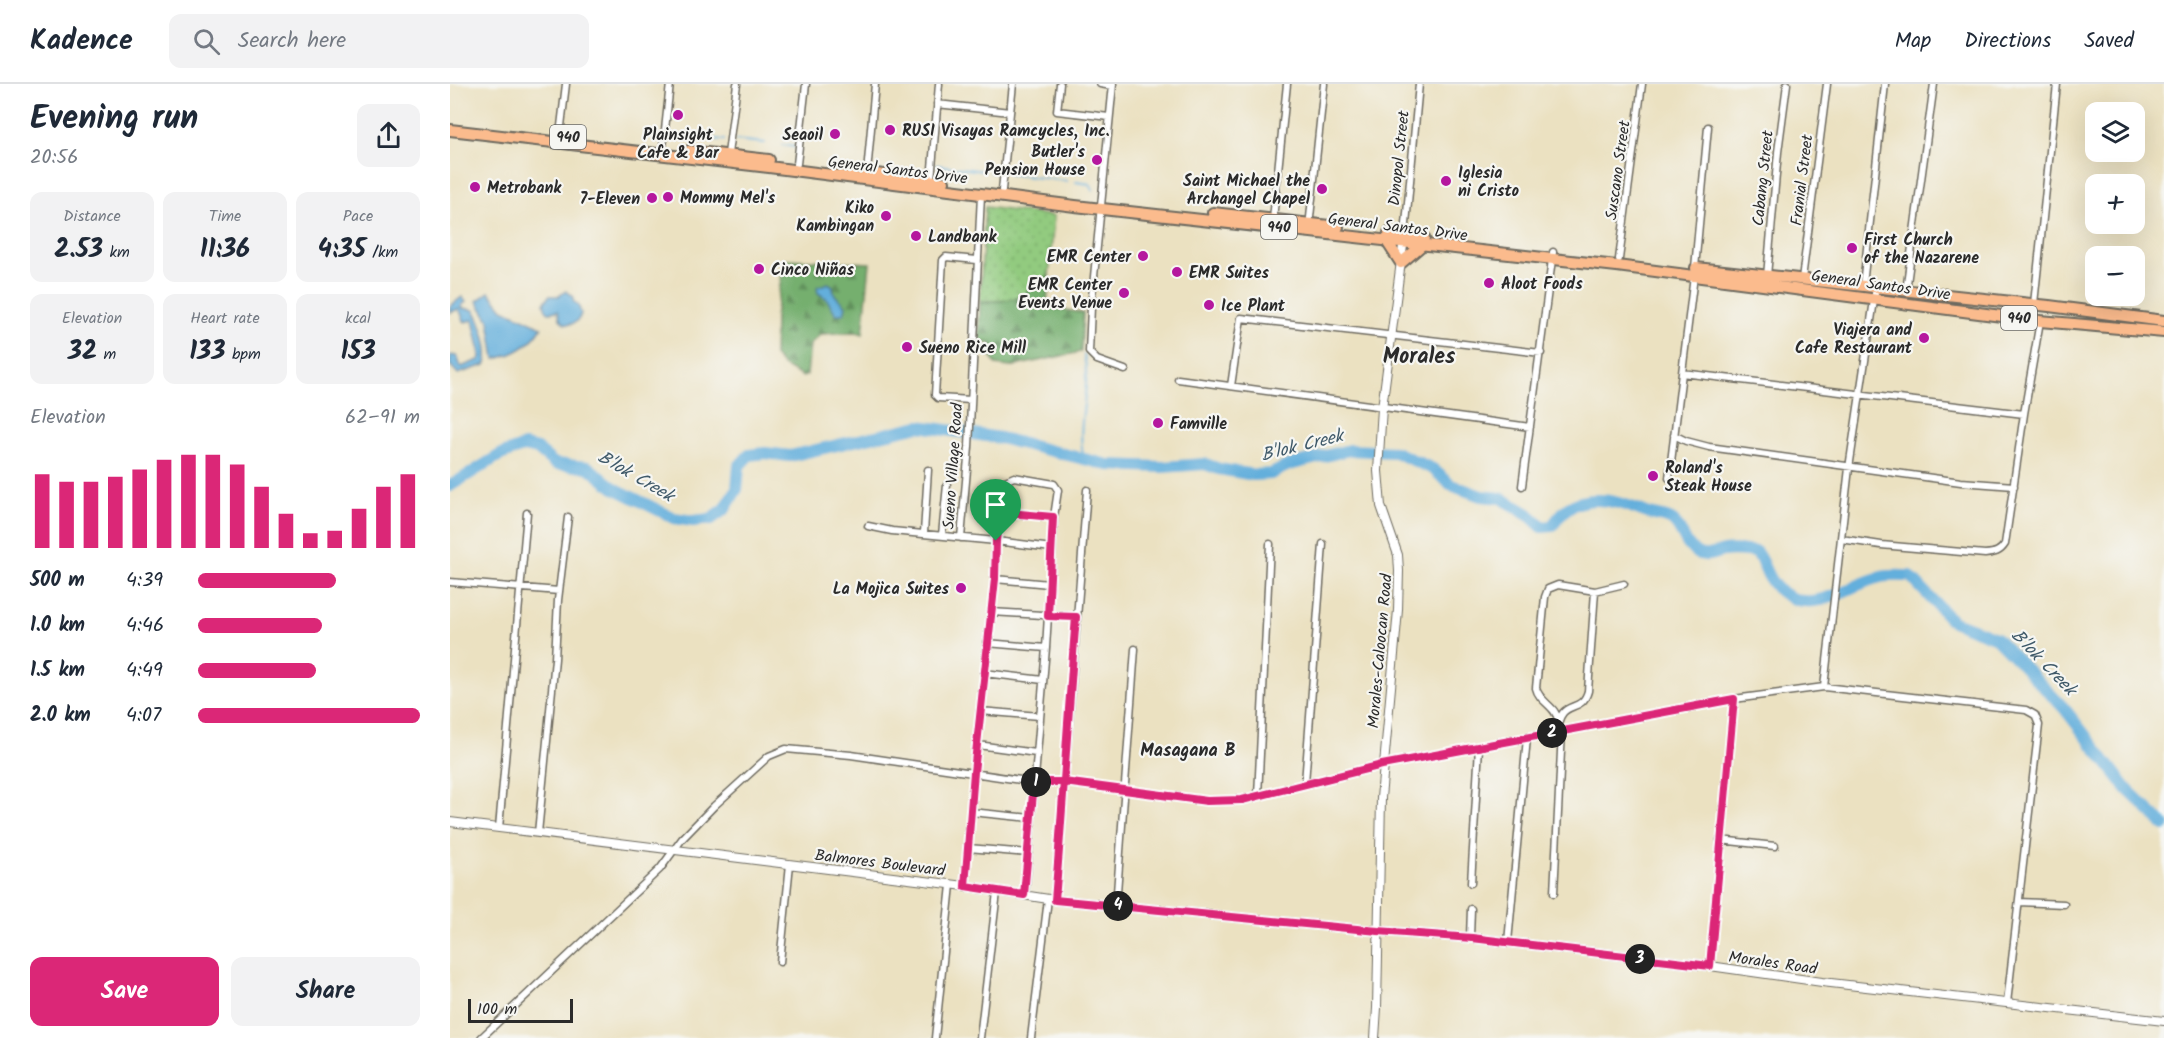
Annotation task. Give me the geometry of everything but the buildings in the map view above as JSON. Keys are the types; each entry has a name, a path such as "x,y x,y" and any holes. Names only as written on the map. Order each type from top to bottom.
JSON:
{"highway":[{"name":"General Santos Drive","path":"450,124 981,195 1273,219 1386,240 1404,239 1422,244 1552,256 1619,259 2040,321 2164,332"},
{"name":"General Santos Drive","path":"450,130 728,154 1101,205 1309,226 1695,272 1863,285 2164,321"},
{"path":"1386,240 1401,263 1422,244"}],"street":[{"path":"560,139 566,84"},
{"path":"663,148 670,84"},
{"path":"728,154 736,84"},
{"path":"797,164 806,84"},
{"path":"867,173 875,84"},
{"path":"931,180 939,84"},
{"path":"1002,190 1013,84"},
{"path":"1060,84 1057,111 1109,117"},
{"path":"1100,84 1112,85 1089,351 1097,360 1125,370"},
{"path":"1273,219 1287,84"},
{"path":"1309,226 1324,84"},
{"name":"Dinopol Street","path":"1404,239 1419,84"},
{"name":"Suscano Street","path":"1619,259 1642,84"},
{"name":"Cabang Street","path":"1767,276 1778,152 1787,84"},
{"name":"Franial Street","path":"1802,279 1827,84"},
{"path":"1863,285 1885,84"},
{"path":"1906,291 1934,84"},
{"path":"2034,304 2057,84"},
{"path":"937,104 1010,112"},
{"path":"1669,478 1695,272 1708,127"},
{"name":"Sueno Village Road","path":"981,195 970,430 961,538 1052,548"},
{"name":"Morales-Caloocan Road","path":"1375,1038 1382,765 1400,571 1398,555 1381,506 1378,488 1378,457 1382,408 1404,239"},
{"path":"1522,486 1552,256"},
{"path":"971,400 938,398 935,395 943,260 946,257 954,257 977,260"},
{"path":"1824,687 1849,468 1876,287"},
{"path":"1231,386 1241,318 1540,353"},
{"path":"1841,539 1881,545 1985,554 2000,551 2006,544 2040,321"},
{"path":"1682,373 2024,414"},
{"path":"1178,379 1530,427"},
{"path":"1674,435 1709,447 1849,468 2014,486"},
{"path":"924,533 928,470"},
{"path":"965,886 970,812 995,579 999,512 1004,483 1014,477 1054,484 1058,490 1053,517 1046,648 1024,895"},
{"path":"942,535 947,485"},
{"path":"1031,1038 1051,900 1064,782 1087,490"},
{"path":"999,512 1053,517"},
{"path":"499,828 526,513"},
{"path":"538,833 555,659 559,591 568,517"},
{"path":"868,526 961,538"},
{"path":"1258,796 1270,544"},
{"path":"1305,783 1323,544"},
{"path":"995,579 1049,584"},
{"path":"450,582 559,591"},
{"path":"1554,893 1560,732 1557,713 1541,699 1536,688 1545,597 1548,589 1558,585 1595,591 1623,584"},
{"path":"1558,720 1567,708 1574,707 1586,698 1595,591"},
{"path":"991,612 1076,617"},
{"path":"987,644 1046,648"},
{"path":"1116,906 1135,649"},
{"path":"984,673 1043,680"},
{"path":"481,1038 660,869 697,823 769,756 786,749 816,750 1034,782 1064,782 1207,801 1242,800 1382,765 1734,699 1824,687 2026,710 2035,715 2039,725 2007,1003"},
{"path":"1710,966 1734,699"},
{"path":"980,711 1040,716"},
{"path":"1508,942 1527,738"},
{"path":"978,744 1036,753"},
{"path":"1471,883 1479,747"},
{"path":"970,812 1031,818"},
{"name":"Balmores Boulevard","path":"450,822 965,886 1051,900 1378,931"},
{"path":"1720,840 1775,846"},
{"path":"968,848 1029,853"},
{"path":"780,962 790,864"},
{"path":"935,1038 951,885"},
{"path":"980,1038 997,892"},
{"path":"2019,902 2064,904"},
{"path":"1470,938 1471,909"},
{"name":"Morales Road","path":"1378,931 1508,942 1822,982 2164,1021"}],"green space":[{"path":"985,207 1054,216 1049,276 1032,286 1023,297 1001,301 980,301"},
{"path":"784,259 870,263 863,334 857,332 821,334 810,344 807,375 803,377 783,366 774,356 775,317"},
{"path":"1049,276 1047,307 1083,313 1081,352 1010,367 996,365 991,357 992,344 979,342 980,301 1001,301 1023,297 1032,286"}],"water":[{"path":"828,283 833,286 836,296 846,306 844,314 836,314 826,298 818,293 817,287"},
{"path":"566,291 573,296 573,301 578,305 581,313 579,319 571,324 565,324 560,319 558,311 546,310 544,303 549,296 559,296"},
{"path":"489,292 503,309 542,327 522,348 495,359 489,320 477,301"},
{"path":"462,297 466,302 462,308 474,310 477,315 485,337 487,360 485,365 458,374 450,365 450,355 457,356 461,367 481,357 473,320 464,322 458,309 450,313 450,306"}],"waterway":[{"path":"674,135 724,140"},
{"path":"734,140 765,143"},
{"path":"782,145 795,147"},
{"path":"936,165 984,171"},
{"path":"990,172 999,173"},
{"path":"1008,174 1067,181"},
{"path":"1076,182 1090,184 1093,190"},
{"path":"1084,355 1086,381 1081,433 1084,459"},
{"name":"B'lok Creek","path":"450,486 500,455 525,446 537,449 555,464 588,467 614,488 674,518 693,521 711,519 725,509 737,489 739,466 749,455 765,453 790,456 919,426 1000,438 1108,465 1162,467 1205,464 1219,469 1254,475 1271,474 1289,465 1349,450 1395,452 1433,469 1451,485 1481,496 1501,498 1528,514 1542,527 1552,526 1568,508 1577,503 1597,500 1618,503 1668,518 1677,525 1689,546 1697,553 1708,555 1732,550 1756,552 1770,580 1777,588 1790,597 1802,601 1828,598 1881,577 1910,576 1952,621 1996,638 2064,708 2128,790 2164,825"}],"place":[{"name":"Plainsight Cafe & Bar","path":"678,115"},
{"name":"RUSI Visayas Ramcycles, Inc.","path":"890,130"},
{"name":"Seaoil","path":"835,134"},
{"name":"Butler's Pension House","path":"1097,160"},
{"name":"Iglesia ni Cristo","path":"1446,181"},
{"name":"Metrobank","path":"475,187"},
{"name":"Saint Michael the Archangel Chapel","path":"1322,189"},
{"name":"Mommy Mel's","path":"668,197"},
{"name":"7-Eleven","path":"652,198"},
{"name":"Kiko Kambingan","path":"886,216"},
{"name":"Landbank","path":"916,236"},
{"name":"First Church of the Nazarene","path":"1852,248"},
{"name":"EMR Center","path":"1143,256"},
{"name":"Cinco Niñas","path":"759,269"},
{"name":"EMR Suites","path":"1177,272"},
{"name":"Aloot Foods","path":"1489,283"},
{"name":"EMR Center Events Venue","path":"1124,293"},
{"name":"Ice Plant","path":"1209,305"},
{"name":"Viajera and Cafe Restaurant","path":"1924,338"},
{"name":"Sueno Rice Mill","path":"907,347"},
{"name":"Famville","path":"1158,423"},
{"name":"Roland's Steak House","path":"1653,476"},
{"name":"La Mojica Suites","path":"961,588"}],"district":[{"name":"Morales","path":"1419,355"},
{"name":"Masagana B","path":"1188,750"}],"route":[{"path":"996,541 995,579 974,772 965,886 1024,895 1034,782 1064,782 1207,801 1242,800 1382,765 1734,699 1710,966 1472,938 1055,900 1064,782 1067,750 1076,617 1048,616 1053,517 999,512 996,541"}]}
